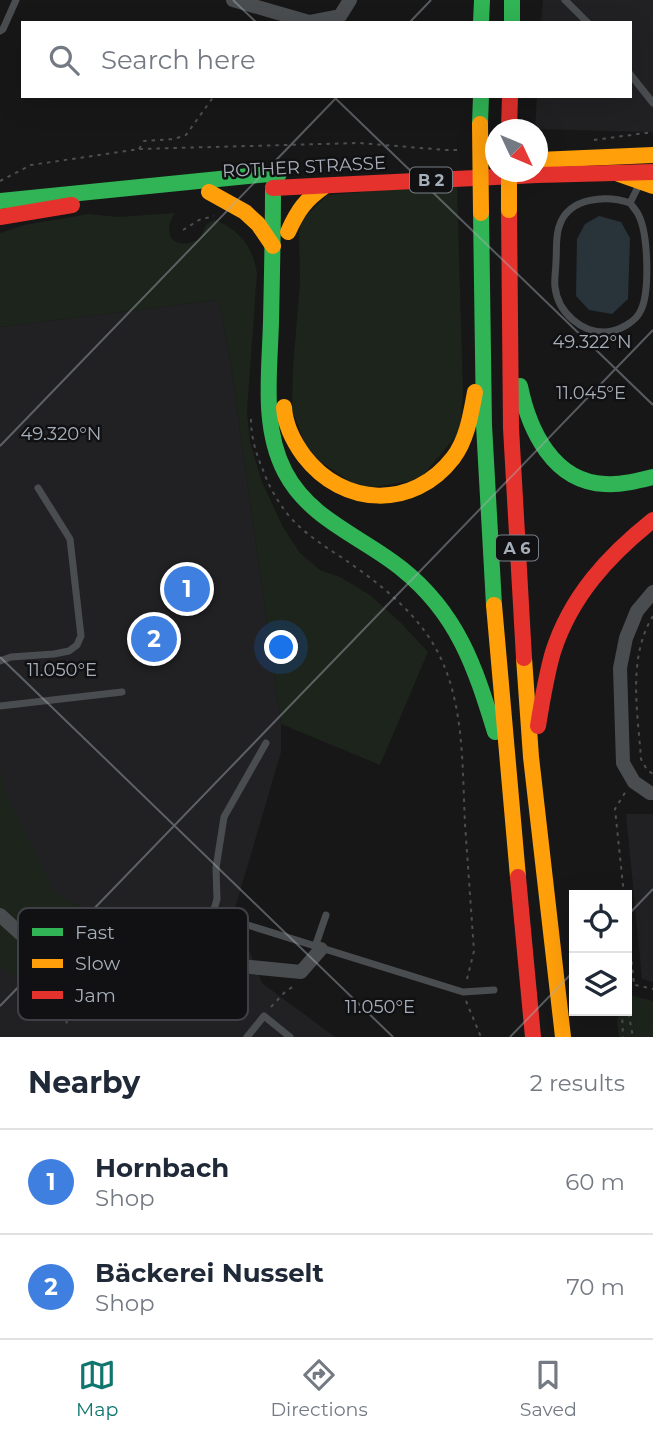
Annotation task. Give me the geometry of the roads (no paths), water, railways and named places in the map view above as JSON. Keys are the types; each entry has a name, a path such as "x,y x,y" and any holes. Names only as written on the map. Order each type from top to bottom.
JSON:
{"main road":[{"path":"481,21 482,0"},
{"path":"512,0 512,21"},
{"name":"A 6","path":"481,98 482,349 490,551 507,768 533,1037"},
{"path":"509,119 510,98"},
{"path":"548,160 653,155"},
{"name":"ROTHER STRASSE","path":"4,207 485,163"},
{"name":"ROTHER STRASSE","path":"4,207 67,206 279,183 325,186 616,173 649,180"},
{"name":"A 6","path":"509,182 511,428 531,757 563,1037"},
{"path":"279,183 288,232 286,346"},
{"path":"279,183 273,246 269,410 276,448 285,472 310,505 400,568 434,600 465,646 507,768"},
{"path":"288,232 306,198 325,186"},
{"path":"209,192 245,212 258,224 273,246"},
{"path":"510,337 524,408 542,448 561,468 590,482 624,484 653,477"},
{"path":"284,391 284,411 289,432 301,456 312,469 336,486 365,496 382,497 402,493 419,487 437,475 452,458 463,438 471,414 482,349"},
{"path":"531,757 556,641 573,604 596,570 636,532 653,520"}],"street":[{"path":"233,0 306,21"},
{"path":"314,21 340,16 350,0"},
{"path":"653,592 637,611 626,638 620,668 623,763 634,782 653,793"},
{"path":"0,915 18,931"},
{"path":"248,967 301,972 318,948"}],"lane":[{"path":"0,31 16,0"},
{"path":"565,0 586,21"},
{"path":"632,77 653,103"},
{"path":"630,203 649,180"},
{"path":"616,198 630,203 639,216 647,246 646,292 641,312 628,324 611,331 594,332 569,317 555,288 560,222 568,212 584,202 616,198"},
{"path":"0,661 11,657 69,651 77,646 81,636 70,539 38,488"},
{"path":"0,706 122,692"},
{"path":"214,908 217,899 216,868 225,817 266,743"},
{"path":"318,948 327,915"},
{"path":"248,925 463,992 494,990"},
{"path":"247,1037 264,1016 290,1037"}],"place":[{"name":"Hornbach","path":"187,589"},
{"name":"Bäckerei Nusselt","path":"154,639"}]}
